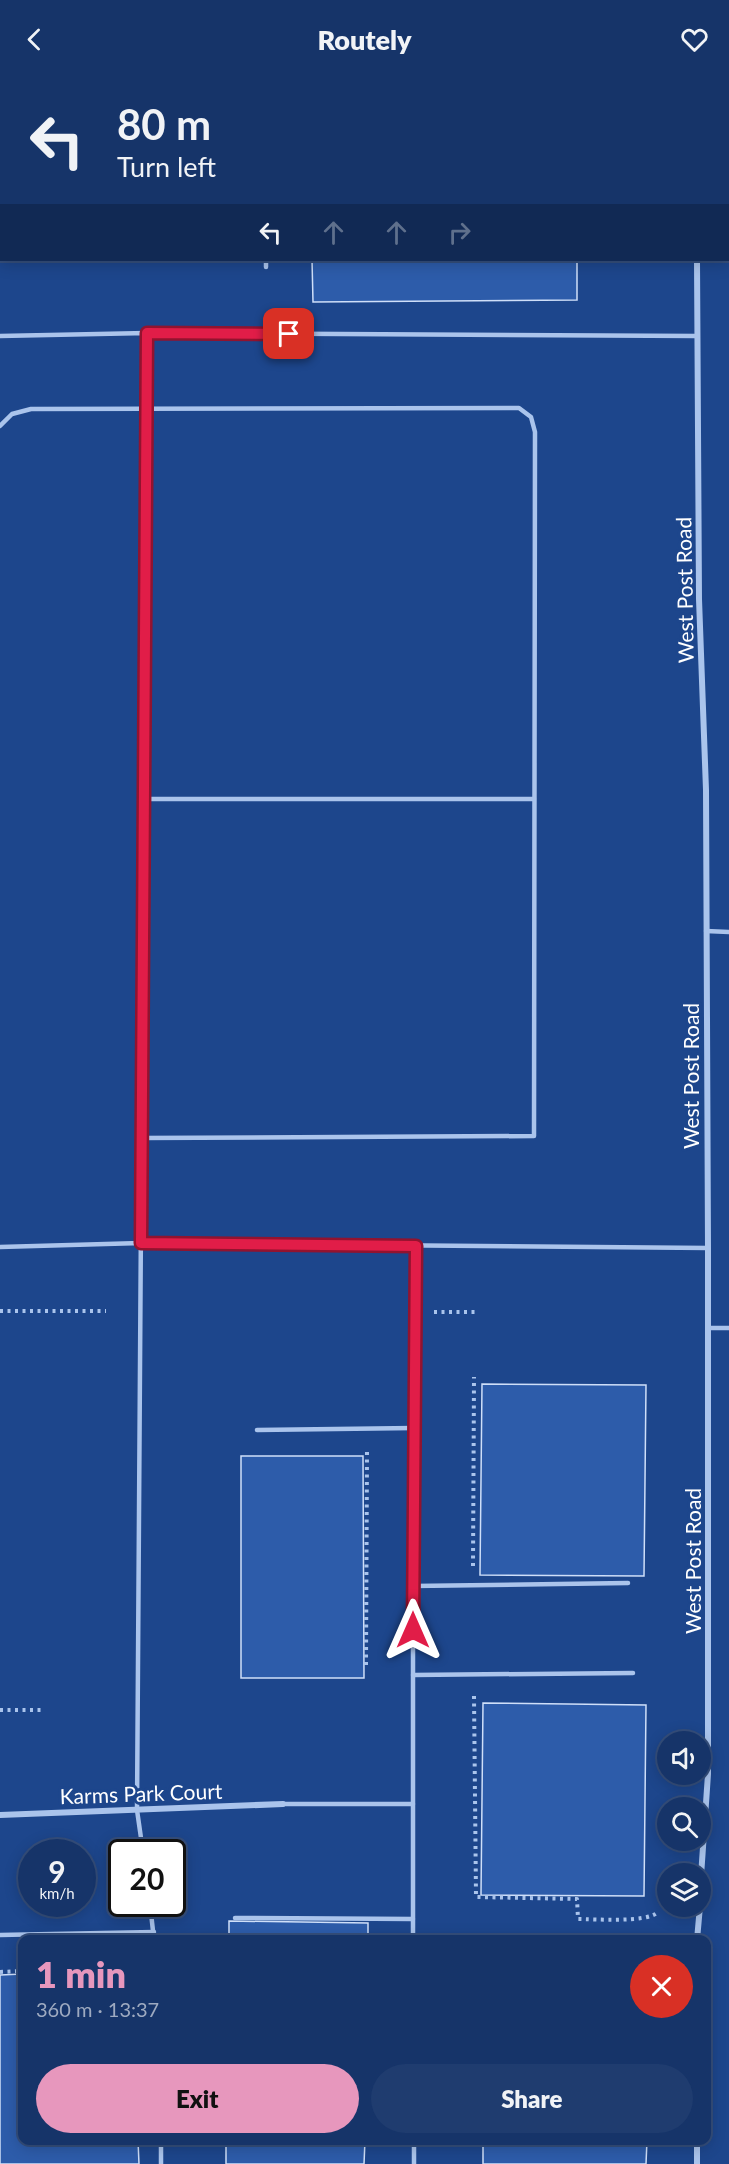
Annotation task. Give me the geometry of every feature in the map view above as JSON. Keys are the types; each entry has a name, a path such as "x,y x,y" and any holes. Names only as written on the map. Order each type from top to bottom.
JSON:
{"street":[{"name":"West Post Road","path":"697,261 699,599 706,790 708,1248 708,1774 702,1863"},
{"name":"Karms Park Court","path":"0,1815 283,1804"},
{"path":"698,1935 699,1917"},
{"path":"697,2145 697,2164"}],"lane":[{"path":"266,261 266,267"},
{"path":"141,1839 137,1810 147,333"},
{"path":"0,336 147,333 697,336"},
{"path":"0,426 12,414 31,409 519,408 531,417 535,432 534,1136 141,1138"},
{"path":"144,799 534,799"},
{"path":"706,931 729,932"},
{"path":"0,1247 141,1243 708,1248"},
{"path":"413,1935 416,1246"},
{"path":"708,1328 729,1328"},
{"path":"257,1430 414,1428"},
{"path":"413,1586 628,1583"},
{"path":"413,1674 633,1673"},
{"path":"283,1804 413,1804"},
{"path":"0,1935 154,1932 152,1917"},
{"path":"235,1918 413,1919"},
{"path":"161,2145 161,2164"},
{"path":"414,2145 414,2164"}],"path":[{"path":"0,1311 106,1311"},
{"path":"415,1312 475,1312"},
{"path":"473,1567 474,1377"},
{"path":"366,1665 367,1452"},
{"path":"474,1696 476,1897 577,1899 578,1919 637,1918 655,1916 657,1913"},
{"path":"0,1710 43,1710"},
{"path":"0,1972 18,1971"}],"building":[{"path":"312,261 577,261 577,300 313,302"},
{"path":"482,1384 646,1385 644,1576 480,1575"},
{"path":"241,1456 363,1456 364,1678 241,1678"},
{"path":"483,1703 646,1705 644,1896 481,1895"},
{"path":"229,1921 368,1923 368,1935 229,1935"},
{"path":"18,1974 18,2145 138,2145 139,2164 0,2164 0,1975"},
{"path":"226,2145 365,2145 364,2164 226,2164"},
{"path":"483,2145 647,2145 646,2164 483,2164"}],"route":[{"path":"289,334 147,333 141,1243 416,1246 413,1630"}]}
